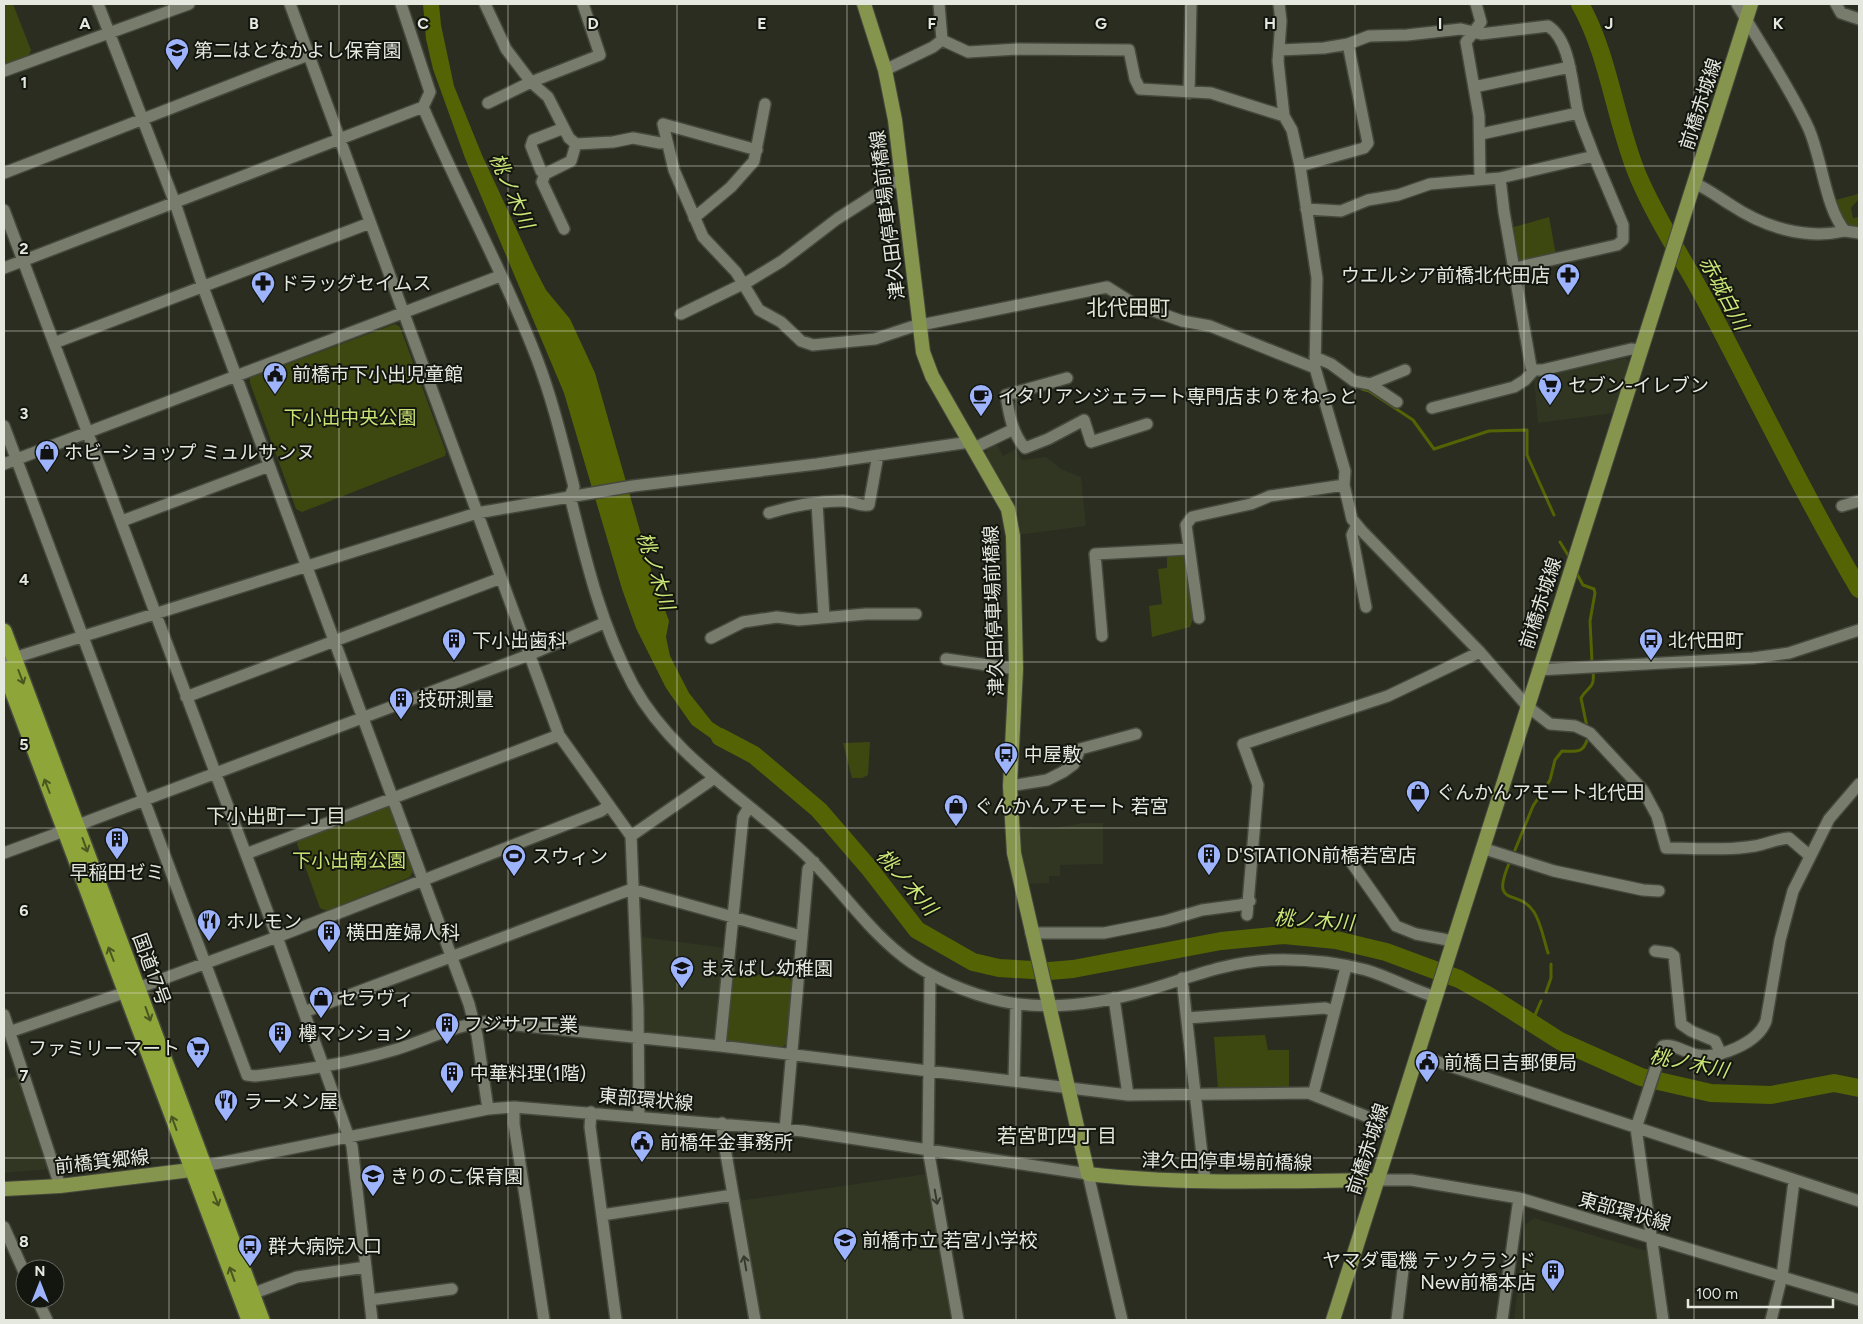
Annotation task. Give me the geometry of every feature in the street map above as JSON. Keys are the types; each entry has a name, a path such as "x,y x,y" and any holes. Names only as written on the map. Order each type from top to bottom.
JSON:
{"highway":[{"name":"国道17号","path":"4,631 7,663 198,1168 249,1320"},
{"name":"国道17号","path":"198,1168 262,1320"}],"main road":[{"name":"津久田停車場前橋線","path":"864,4 885,70 895,120 923,352 932,376 1008,509 1013,536 1016,669 1010,786 1014,853 1048,1005"},
{"name":"前橋赤城線","path":"1333,1320 1751,4"},
{"path":"1048,1005 1088,1174"},
{"name":"前橋箕郷線","path":"4,1188 60,1186 198,1168"},
{"name":"津久田停車場前橋線","path":"1088,1174 1124,1178 1206,1181 1376,1180"}],"street":[{"path":"98,4 174,204 269,466 336,641 451,957 474,1023 488,1109"},
{"path":"4,71 189,4"},
{"path":"290,4 559,735 630,836 638,1038 639,1116"},
{"path":"4,268 423,107 430,92 400,4"},
{"path":"487,4 506,49 531,82 548,97 569,138 576,144 613,142 633,138 660,143 666,142"},
{"path":"488,103 531,82 600,55 583,4"},
{"path":"939,4 942,40"},
{"path":"1189,93 1192,4"},
{"path":"1279,4 1280,50 1278,61 1284,116 1292,130 1300,166 1317,278 1315,363 1345,471 1344,484 1352,518 1480,652 1527,706 1550,724 1575,726 1590,732 1643,790 1657,816 1666,848 1729,849 1758,846 1775,839 1789,838 1810,856"},
{"path":"1476,4 1482,22 1472,32 1466,42 1480,134 1480,179"},
{"path":"1736,4 1808,126 1821,160 1831,205 1840,225 1845,231"},
{"path":"1836,4 1841,13 1859,18"},
{"path":"1280,50 1324,48 1348,44 1370,36 1407,35 1460,29 1481,34 1548,26 1557,31 1570,67 1578,113 1623,224 1623,240 1617,245 1515,268"},
{"path":"885,70 934,47 942,40"},
{"path":"942,40 968,52 1019,49 1129,50 1135,79 1140,89 1211,93 1284,116"},
{"path":"1300,166 1364,148 1368,143 1348,44"},
{"path":"4,173 143,121 214,90 308,55"},
{"path":"1474,87 1570,67"},
{"path":"694,218 731,187 754,161 765,104"},
{"path":"423,107 447,164 521,319 547,387 574,487 570,496 604,623 634,687 666,730 713,779 791,840 814,862 894,949 930,975 966,990 1016,1004 1048,1005 1114,998 1148,990 1209,970 1268,960 1301,960 1366,970 1436,994"},
{"path":"1480,134 1578,113"},
{"path":"757,150 663,124 674,170 703,237 727,260 744,283 759,310 781,322 798,338 810,344 866,340 919,326 1107,287 1134,304 1182,321 1210,326 1315,363 1332,364 1354,381 1379,388 1397,402"},
{"path":"545,174 541,171 531,146 533,140 564,128"},
{"path":"564,229 542,182 545,174 571,161 576,144"},
{"path":"1306,209 1341,211 1368,200 1393,196 1430,184 1500,178 1594,156"},
{"path":"1500,178 1529,362 1538,370"},
{"path":"681,314 744,283 782,261 844,214 893,183 903,179"},
{"path":"1694,183 1708,189 1732,206 1772,226 1815,235 1845,231 1859,233"},
{"path":"4,210 277,937 352,1146 372,1320"},
{"path":"54,343 370,223"},
{"path":"4,464 237,375 404,314 500,276"},
{"path":"1432,408 1514,387 1538,370 1631,349 1641,350"},
{"path":"1370,384 1405,370"},
{"path":"1067,378 1006,395 1009,418 1019,441 1025,448 1048,439 1084,420 1091,442 1147,424"},
{"path":"4,426 247,1075 255,1076 325,1068 395,1049 474,1023 486,1022 720,1046 792,1056 1067,1086 1128,1095 1301,1093 1313,1095 1393,1127"},
{"path":"7,663 83,635 477,513 632,487 878,455 972,445 1014,429"},
{"path":"768,513 817,503 843,501 863,506 870,504 878,455"},
{"path":"122,521 269,466"},
{"path":"1198,618 1186,525 1192,517 1251,504 1270,496 1344,484"},
{"path":"1842,506 1859,501"},
{"path":"817,503 824,617"},
{"path":"1358,525 1352,535 1366,607"},
{"path":"1102,636 1095,554 1188,549"},
{"path":"186,697 501,578"},
{"path":"710,638 747,621 777,617 793,620 916,614"},
{"path":"4,852 364,718 529,655 604,623"},
{"path":"1538,670 1753,658 1789,653 1858,633"},
{"path":"1247,914 1250,901 1258,786 1243,744 1388,696 1480,652"},
{"path":"946,660 1016,669"},
{"path":"1010,786 1047,780 1074,764 1080,749 1136,734"},
{"path":"246,854 559,735"},
{"path":"630,836 713,779"},
{"path":"1663,1320 1636,1128 1663,1046 1668,1045 1696,1054 1721,1054 1757,1034 1765,1025 1780,940 1793,891 1829,819 1859,784"},
{"path":"9,1032 132,990 277,937 601,811 608,806"},
{"path":"720,1046 743,817 749,807"},
{"path":"1482,848 1554,871 1643,890 1659,891"},
{"path":"1349,858 1396,926 1452,946"},
{"path":"785,1130 808,869 814,862"},
{"path":"304,1012 632,889 801,936"},
{"path":"1032,938 1104,933 1165,921 1202,910 1240,905 1250,901"},
{"path":"1655,951 1670,953 1674,956 1681,1024 1691,1031 1715,1041 1721,1054"},
{"path":"1313,1095 1346,966"},
{"path":"930,975 927,1070 928,1149 958,1320"},
{"path":"1182,978 1206,1181"},
{"path":"1114,998 1128,1095"},
{"path":"1014,1080 1016,1004"},
{"path":"1188,1018 1326,1008 1334,1011"},
{"path":"4,1015 58,1172 60,1186"},
{"path":"1417,1056 1859,1201"},
{"path":"514,1107 514,1124 544,1320"},
{"name":"東部環状線","path":"198,1168 488,1109 514,1107 722,1123 785,1130 928,1149 1088,1174"},
{"path":"591,1112 590,1127 616,1320"},
{"path":"722,1123 755,1320"},
{"path":"1088,1174 1122,1320"},
{"name":"東部環状線","path":"1376,1180 1411,1180 1519,1198 1859,1300"},
{"path":"1771,1320 1782,1276 1794,1181"},
{"path":"602,1216 733,1195"},
{"path":"1502,1320 1519,1198"},
{"path":"4,1227 18,1259"},
{"path":"252,1294 297,1277 366,1267"},
{"path":"1397,1320 1403,1270"},
{"path":"370,1300 452,1289"}],"shaded area":[{"path":"423,4 439,4 441,25 454,86 482,155 534,267 546,290 570,319 595,373 654,580 669,621 666,637 670,656 689,693 712,722 758,752 719,744 692,725 666,688 636,628 622,589 564,393 465,158 433,69 426,39"},
{"path":"1626,358 1629,362 1614,413 1538,423 1534,380 1536,378"},
{"path":"997,444 1003,456 1016,449 1022,460 1046,457 1061,469 1081,477 1086,526 1018,535 985,456 988,448"},
{"path":"1083,823 1103,823 1103,864 1060,865 1060,876 1049,876 1049,883 1025,884 1016,826 1054,828"},
{"name":"まえばし幼稚園","path":"641,937 727,948 717,1038 712,1041 650,1034 645,1030"},
{"path":"18,1076 50,1169 4,1173 4,1080"},
{"name":"前橋市立 若宮小学校","path":"926,1174 952,1320 759,1320 738,1201"},
{"path":"1534,1218 1647,1251 1658,1320 1514,1320 1525,1225"}],"green space":[{"path":"4,4 13,4 31,50 29,55 4,65"},
{"path":"1858,194 1858,200 1851,208 1853,218 1859,217 1859,230 1846,226 1832,201"},
{"path":"1549,217 1556,255 1520,261 1517,258 1514,227"},
{"name":"下小出中央公園","path":"395,324 400,327 446,452 445,456 302,512 296,509 250,383 250,378"},
{"path":"1187,555 1194,616 1190,627 1152,637 1149,606 1162,604 1158,569 1167,568 1167,556"},
{"path":"870,742 868,775 862,778 852,778 843,743"},
{"name":"下小出南公園","path":"385,806 390,808 413,871 410,877 327,911 320,908 297,844 299,838"},
{"path":"734,972 788,978 792,982 786,1044 781,1048 727,1042 724,1037 730,976"},
{"path":"1265,1035 1268,1050 1289,1050 1289,1088 1218,1089 1214,1037"}],"waterway":[{"name":"赤城白川","path":"1580,4 1598,45 1630,155 1646,193 1708,305 1801,484 1859,589"},
{"path":"1362,389 1369,391 1413,420 1434,449 1489,431 1527,430 1527,455 1554,515"},
{"path":"1560,542 1568,555"},
{"path":"1577,574 1583,585 1594,589 1595,593 1590,621 1592,662"},
{"path":"1587,727 1581,698 1592,685 1593,672"},
{"name":"桃ノ木川","path":"720,737 754,755 819,810 869,868 917,930 973,962 999,968 1049,971 1073,969 1221,941 1284,935 1336,940 1386,952 1459,979 1560,1041 1641,1077 1711,1093 1771,1095 1834,1083 1859,1088"},
{"path":"1515,850 1533,806 1550,780 1555,760 1562,751 1581,750 1587,740"},
{"path":"1510,861 1504,876 1504,892 1508,896 1521,900 1534,912 1548,953"},
{"path":"1546,992 1551,978 1551,964"},
{"path":"1532,1022 1541,1001"}],"place":[{"name":"第二はとなかよし保育園","path":"177,71"},
{"name":"ウエルシア前橋北代田店","path":"1568,296"},
{"name":"ドラッグセイムス","path":"263,304"},
{"name":"前橋市下小出児童館","path":"275,395"},
{"name":"セブン-イレブン","path":"1550,406"},
{"name":"イタリアンジェラート専門店まりをねっと","path":"981,417"},
{"name":"ホビーショップ ミュルサンヌ","path":"47,473"},
{"name":"下小出歯科","path":"454,661"},
{"name":"北代田町","path":"1651,661"},
{"name":"技研測量","path":"401,720"},
{"name":"中屋敷","path":"1006,775"},
{"name":"ぐんかんアモート北代田","path":"1418,813"},
{"name":"ぐんかんアモート 若宮","path":"956,827"},
{"name":"早稲田ゼミ","path":"117,860"},
{"name":"D'STATION前橋若宮店","path":"1209,876"},
{"name":"スウィン","path":"514,877"},
{"name":"ホルモン","path":"209,942"},
{"name":"横田産婦人科","path":"329,953"},
{"name":"まえばし幼稚園","path":"682,989"},
{"name":"セラヴィ","path":"321,1019"},
{"name":"フジサワ工業","path":"447,1045"},
{"name":"欅マンション","path":"280,1054"},
{"name":"ファミリーマート","path":"198,1069"},
{"name":"前橋日吉郵便局","path":"1427,1083"},
{"name":"中華料理(1階)","path":"452,1094"},
{"name":"ラーメン屋","path":"226,1122"},
{"name":"前橋年金事務所","path":"642,1163"},
{"name":"きりのこ保育園","path":"373,1197"},
{"name":"前橋市立 若宮小学校","path":"845,1261"},
{"name":"群大病院入口","path":"250,1267"},
{"name":"ヤマダ電機 テックランド New前橋本店","path":"1553,1292"}],"district":[{"name":"北代田町","path":"1128,308"},
{"name":"下小出町一丁目","path":"276,816"},
{"name":"若宮町四丁目","path":"1057,1136"}]}
